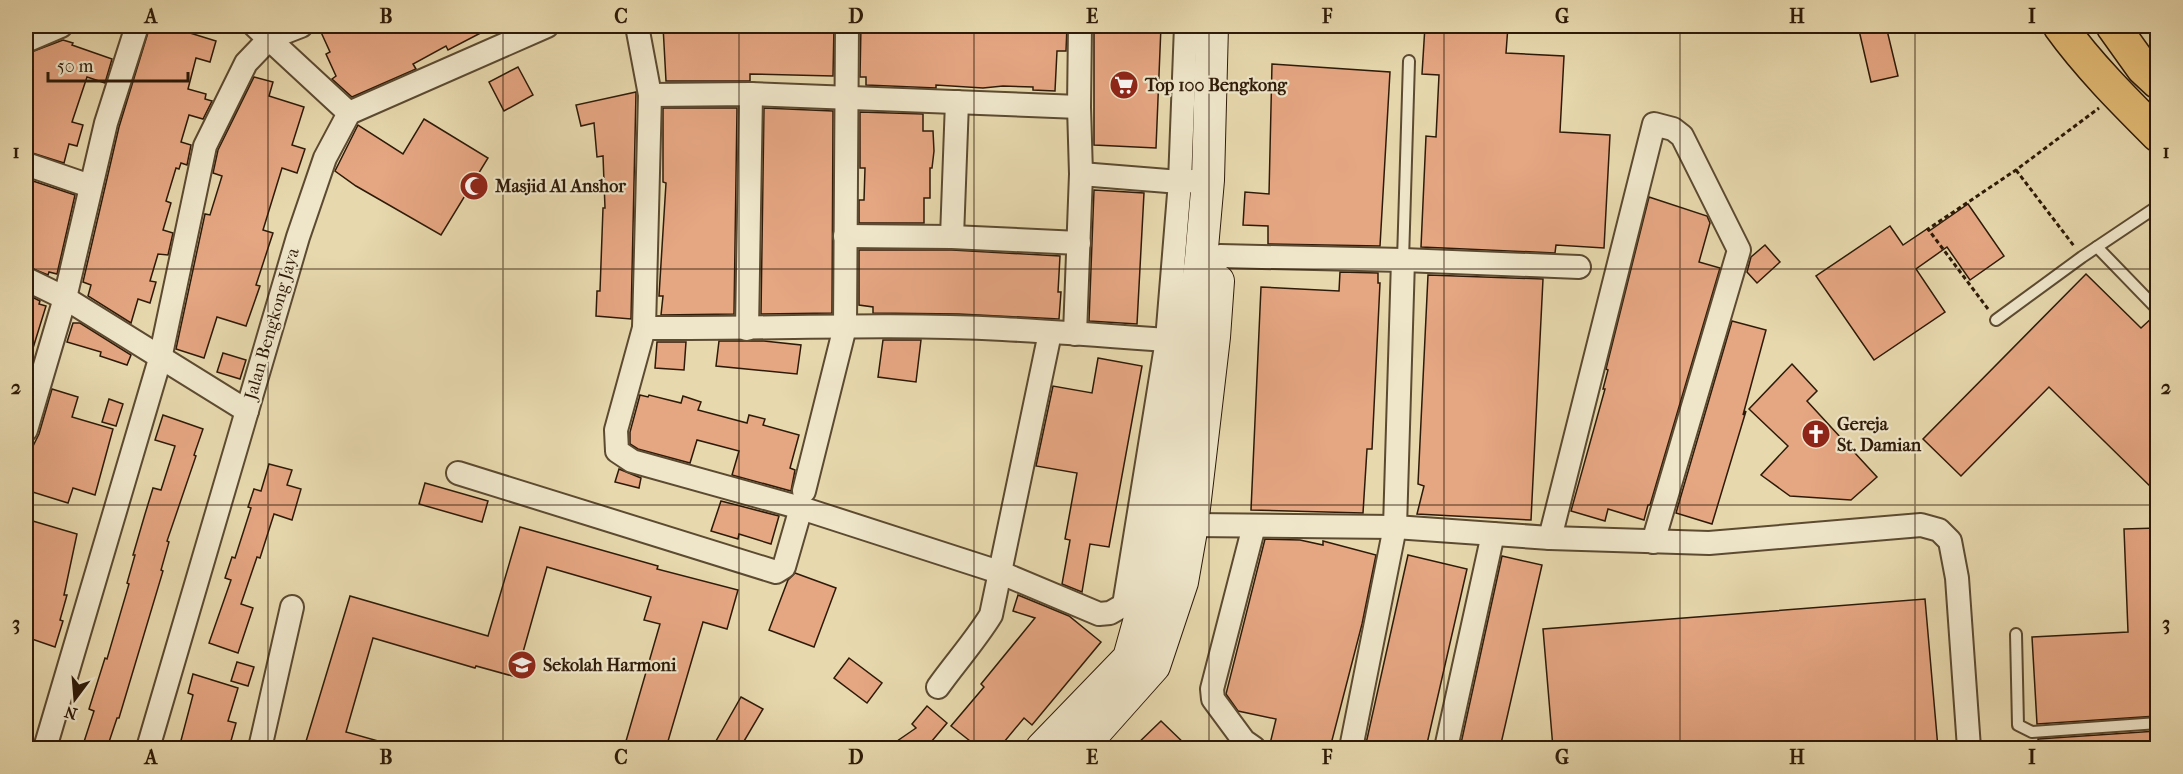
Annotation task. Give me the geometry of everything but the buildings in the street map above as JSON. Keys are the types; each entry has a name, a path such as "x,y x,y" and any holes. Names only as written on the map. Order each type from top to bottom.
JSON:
{"main road":[{"path":"1042,748 1129,658 1179,339 1212,26"},
{"path":"1081,748 1154,666 1182,582 1192,525 1214,337 1226,179 1233,26"},
{"path":"2060,26 2117,95 2157,135"},
{"path":"2113,26 2143,68 2157,82"}],"street":[{"path":"26,41 61,26"},
{"path":"26,430 64,298 106,123 137,26"},
{"path":"262,32 301,26"},
{"path":"262,32 349,113 547,26"},
{"path":"637,26 650,95 644,328 616,430 617,451 632,461 803,499 999,572 1099,614 1110,614 1124,605 1146,548"},
{"path":"458,473 776,572 784,567 845,327 847,26"},
{"path":"1075,334 1081,174 1080,26"},
{"path":"1081,174 1194,181 1186,26"},
{"path":"45,748 160,359 205,146 262,32"},
{"path":"650,95 751,94 1079,107"},
{"path":"747,329 751,94"},
{"path":"952,237 957,102"},
{"name":"Jalan Bengkong Jaya","path":"148,748 298,237 325,158 349,113"},
{"path":"1550,538 1654,124 1673,129 1682,136 1739,250 1653,542"},
{"path":"26,164 90,186"},
{"path":"845,236 952,237 1079,243"},
{"path":"1220,256 1579,267"},
{"path":"1351,748 1395,527 1403,260"},
{"path":"26,279 64,298 247,411"},
{"path":"644,328 1003,329 1179,339"},
{"path":"938,687 953,665 977,638 991,615 1050,333"},
{"path":"1192,525 1395,527 1550,538 1709,543 1921,525 1940,530 1950,542 1957,578 1969,748"},
{"path":"1254,526 1212,689 1213,699 1244,741 1254,748"},
{"path":"1446,748 1493,534"},
{"path":"260,748 292,606"}],"lane":[{"path":"1403,260 1409,61"},
{"path":"1996,320 2082,257 2155,212"},
{"path":"2097,247 2157,310"},
{"path":"2016,634 2018,725 2022,729 2032,732 2157,723"}],"path":[{"path":"1996,320 1928,229 2016,170 2117,95"},
{"path":"2016,170 2082,257"}],"place":[{"name":"Top 100 Bengkong","path":"1124,85"},
{"name":"Masjid Al Anshor","path":"474,186"},
{"name":"Gereja St. Damian","path":"1816,434"},
{"name":"Sekolah Harmoni","path":"522,665"}]}
